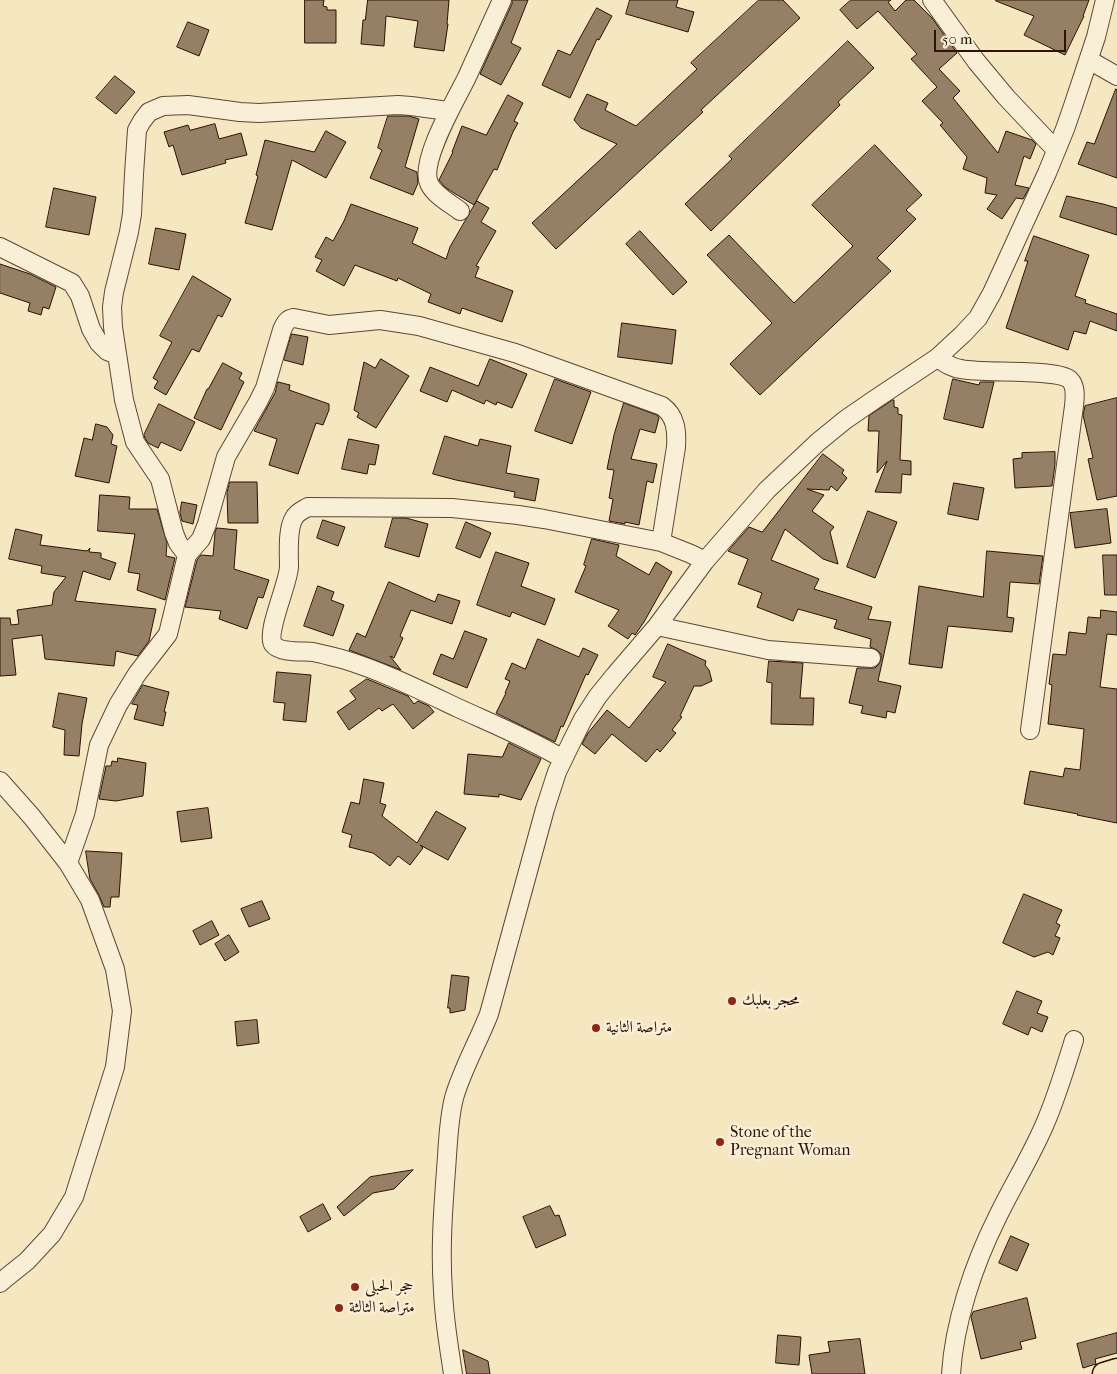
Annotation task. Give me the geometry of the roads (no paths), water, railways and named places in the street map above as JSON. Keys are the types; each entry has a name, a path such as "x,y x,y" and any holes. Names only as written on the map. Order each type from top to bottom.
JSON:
{"main road":[{"path":"1104,1374 1117,1370"}],"street":[{"path":"460,211 434,191 428,182 429,161 448,111 466,79 502,0"},
{"path":"932,0 976,61 1006,97 1056,150"},
{"path":"453,1374 445,1318 442,1263 442,1232 450,1117 454,1096 489,1014 545,809 557,772 583,719 598,696 657,626 705,561 767,490 818,442 874,400 937,358 978,318 992,293 1047,173 1074,106 1096,37 1105,0"},
{"path":"1088,60 1117,76"},
{"path":"187,555 178,543 174,533 160,479 136,442 124,400 113,327 112,308 114,292 130,232 137,130 142,121 150,112 163,106 188,105 259,113 398,106 448,111"},
{"path":"0,247 72,283 80,296 91,330 99,343 107,351 117,355"},
{"path":"68,863 85,814 100,745 118,705 137,674 168,634 187,555 201,539 226,457 265,388 282,330 285,322 289,319 294,318 329,325 380,320 419,326 515,353 662,406 672,416 677,432 661,542"},
{"path":"937,358 962,370 1033,372 1062,376 1070,379 1075,393 1030,730"},
{"path":"564,759 484,718 371,670 326,655 281,649 275,646 272,641 272,627 288,572 291,525 294,518 300,511 308,507 476,509 544,518 661,542 705,561"},
{"path":"657,626 768,650 871,658"},
{"path":"0,781 32,816 68,863 90,900 115,969 122,1011 115,1067 74,1197 52,1234 27,1261 0,1283"},
{"path":"951,1374 958,1325 976,1266 997,1218 1045,1124 1074,1040"}],"place":[{"name":"محجر بعلبك","path":"732,1001"},
{"name":"متراصة الثانية","path":"596,1028"},
{"name":"Stone of the Pregnant Woman","path":"720,1142"},
{"name":"حجر الحبلى","path":"355,1287"},
{"name":"متراصة الثالثة","path":"339,1308"}]}
